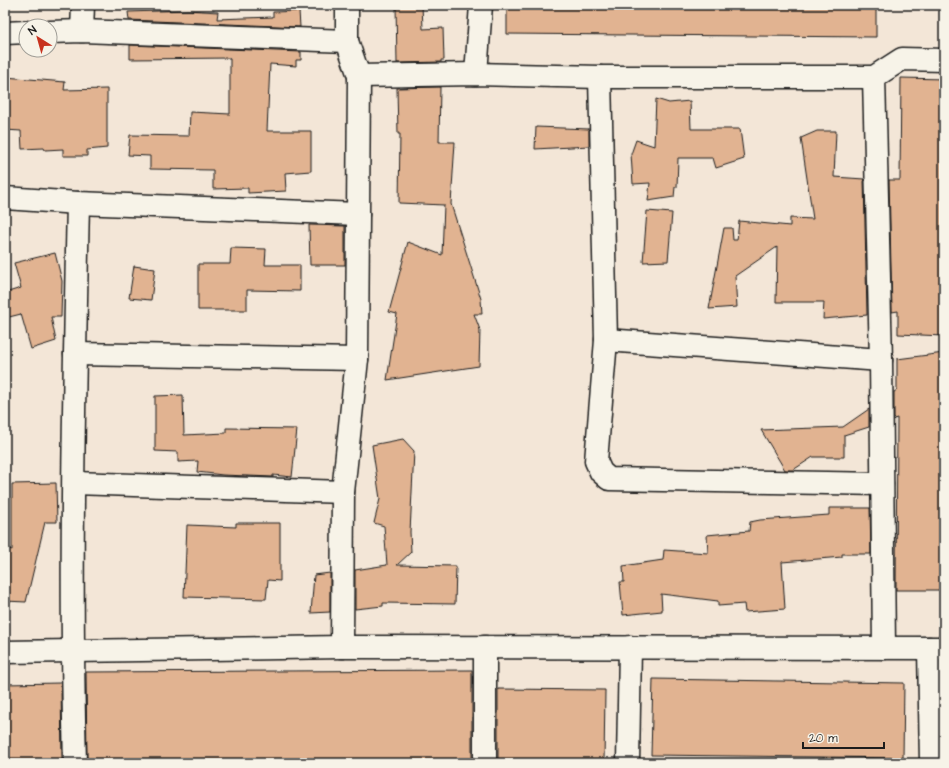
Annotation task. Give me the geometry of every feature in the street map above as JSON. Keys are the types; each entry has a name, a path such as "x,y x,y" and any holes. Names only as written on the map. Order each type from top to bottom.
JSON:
{"street":[{"path":"82,31 83,5"},
{"path":"342,647 343,492 357,359 359,76 347,41 347,5"},
{"path":"476,74 481,5"},
{"path":"58,32 82,31 347,41"},
{"path":"5,32 18,32"},
{"path":"359,76 476,74 600,77 874,77 902,59 944,60"},
{"path":"600,77 606,340 596,461 601,472 610,479 882,484"},
{"path":"874,77 881,360 884,648"},
{"path":"5,198 78,203 358,214"},
{"path":"75,763 72,651 78,203"},
{"path":"606,340 881,360"},
{"path":"75,354 357,359"},
{"path":"74,483 343,492"},
{"path":"5,652 342,647 936,648 931,763"},
{"path":"484,763 485,648"},
{"path":"628,763 630,648"}],"building":[{"path":"396,5 422,5 423,29 443,28 444,60 441,60 441,62 397,63"},
{"path":"507,5 876,5 876,37 507,34"},
{"path":"188,10 218,12 217,19 273,17 273,12 299,11 300,27 129,20 128,12"},
{"path":"130,45 301,52 301,60 296,60 296,66 270,64 267,131 311,131 311,171 285,173 286,191 248,193 248,188 213,189 213,170 150,169 150,156 128,155 130,135 189,136 190,112 230,114 230,58 130,59"},
{"path":"5,77 65,82 64,90 107,89 107,148 87,150 87,156 63,156 63,149 22,149 21,131 5,130"},
{"path":"901,78 944,79 944,336 898,334 898,311 892,312 889,180 900,180"},
{"path":"440,87 439,142 455,142 451,204 481,299 482,314 474,314 480,330 479,366 387,380 397,314 389,312 408,242 442,255 444,205 399,203 400,134 398,134 397,88"},
{"path":"656,99 669,103 690,101 691,129 740,129 744,159 716,168 713,158 678,158 677,187 675,187 674,197 648,201 650,183 633,184 631,154 636,140 654,146"},
{"path":"536,127 589,129 589,146 535,149"},
{"path":"817,131 836,131 834,177 864,179 867,315 823,319 824,302 776,302 777,247 735,276 737,307 709,309 724,228 732,228 733,240 737,240 739,221 790,226 790,218 813,219 801,138"},
{"path":"647,211 672,213 668,261 643,262"},
{"path":"309,225 345,226 345,265 310,265"},
{"path":"231,248 266,249 265,265 300,265 300,291 247,290 247,310 198,310 198,264 230,264"},
{"path":"55,253 62,281 61,317 51,317 56,341 31,349 21,314 5,318 5,293 21,288 14,263"},
{"path":"134,266 155,269 151,300 129,298"},
{"path":"944,353 944,590 896,590 897,418 894,419 894,392 897,390 897,359"},
{"path":"183,395 184,435 226,433 226,428 297,429 292,477 273,475 273,477 223,475 197,472 198,461 178,462 178,452 155,451 155,396"},
{"path":"869,409 869,427 844,435 844,457 813,457 793,470 785,470 761,430 843,427"},
{"path":"403,439 414,451 410,532 411,552 397,565 456,566 455,604 383,603 383,606 355,609 355,570 387,565 384,526 374,523 380,499 372,445"},
{"path":"56,483 57,522 45,522 26,602 5,601 5,547 12,550 12,484"},
{"path":"829,508 870,508 871,554 842,554 842,557 782,562 785,609 745,612 744,604 718,606 718,601 661,594 662,611 623,615 620,582 624,582 623,566 663,560 664,550 708,553 707,535 749,531 750,522 760,520 829,515"},
{"path":"236,523 280,523 280,581 268,580 266,599 184,597 187,525 236,527"},
{"path":"330,573 330,612 311,613 314,575"},
{"path":"472,670 472,763 87,763 86,672"},
{"path":"653,679 904,683 903,758 651,755"},
{"path":"61,683 62,763 5,763 5,684"},
{"path":"498,689 605,690 604,763 498,763"}]}
